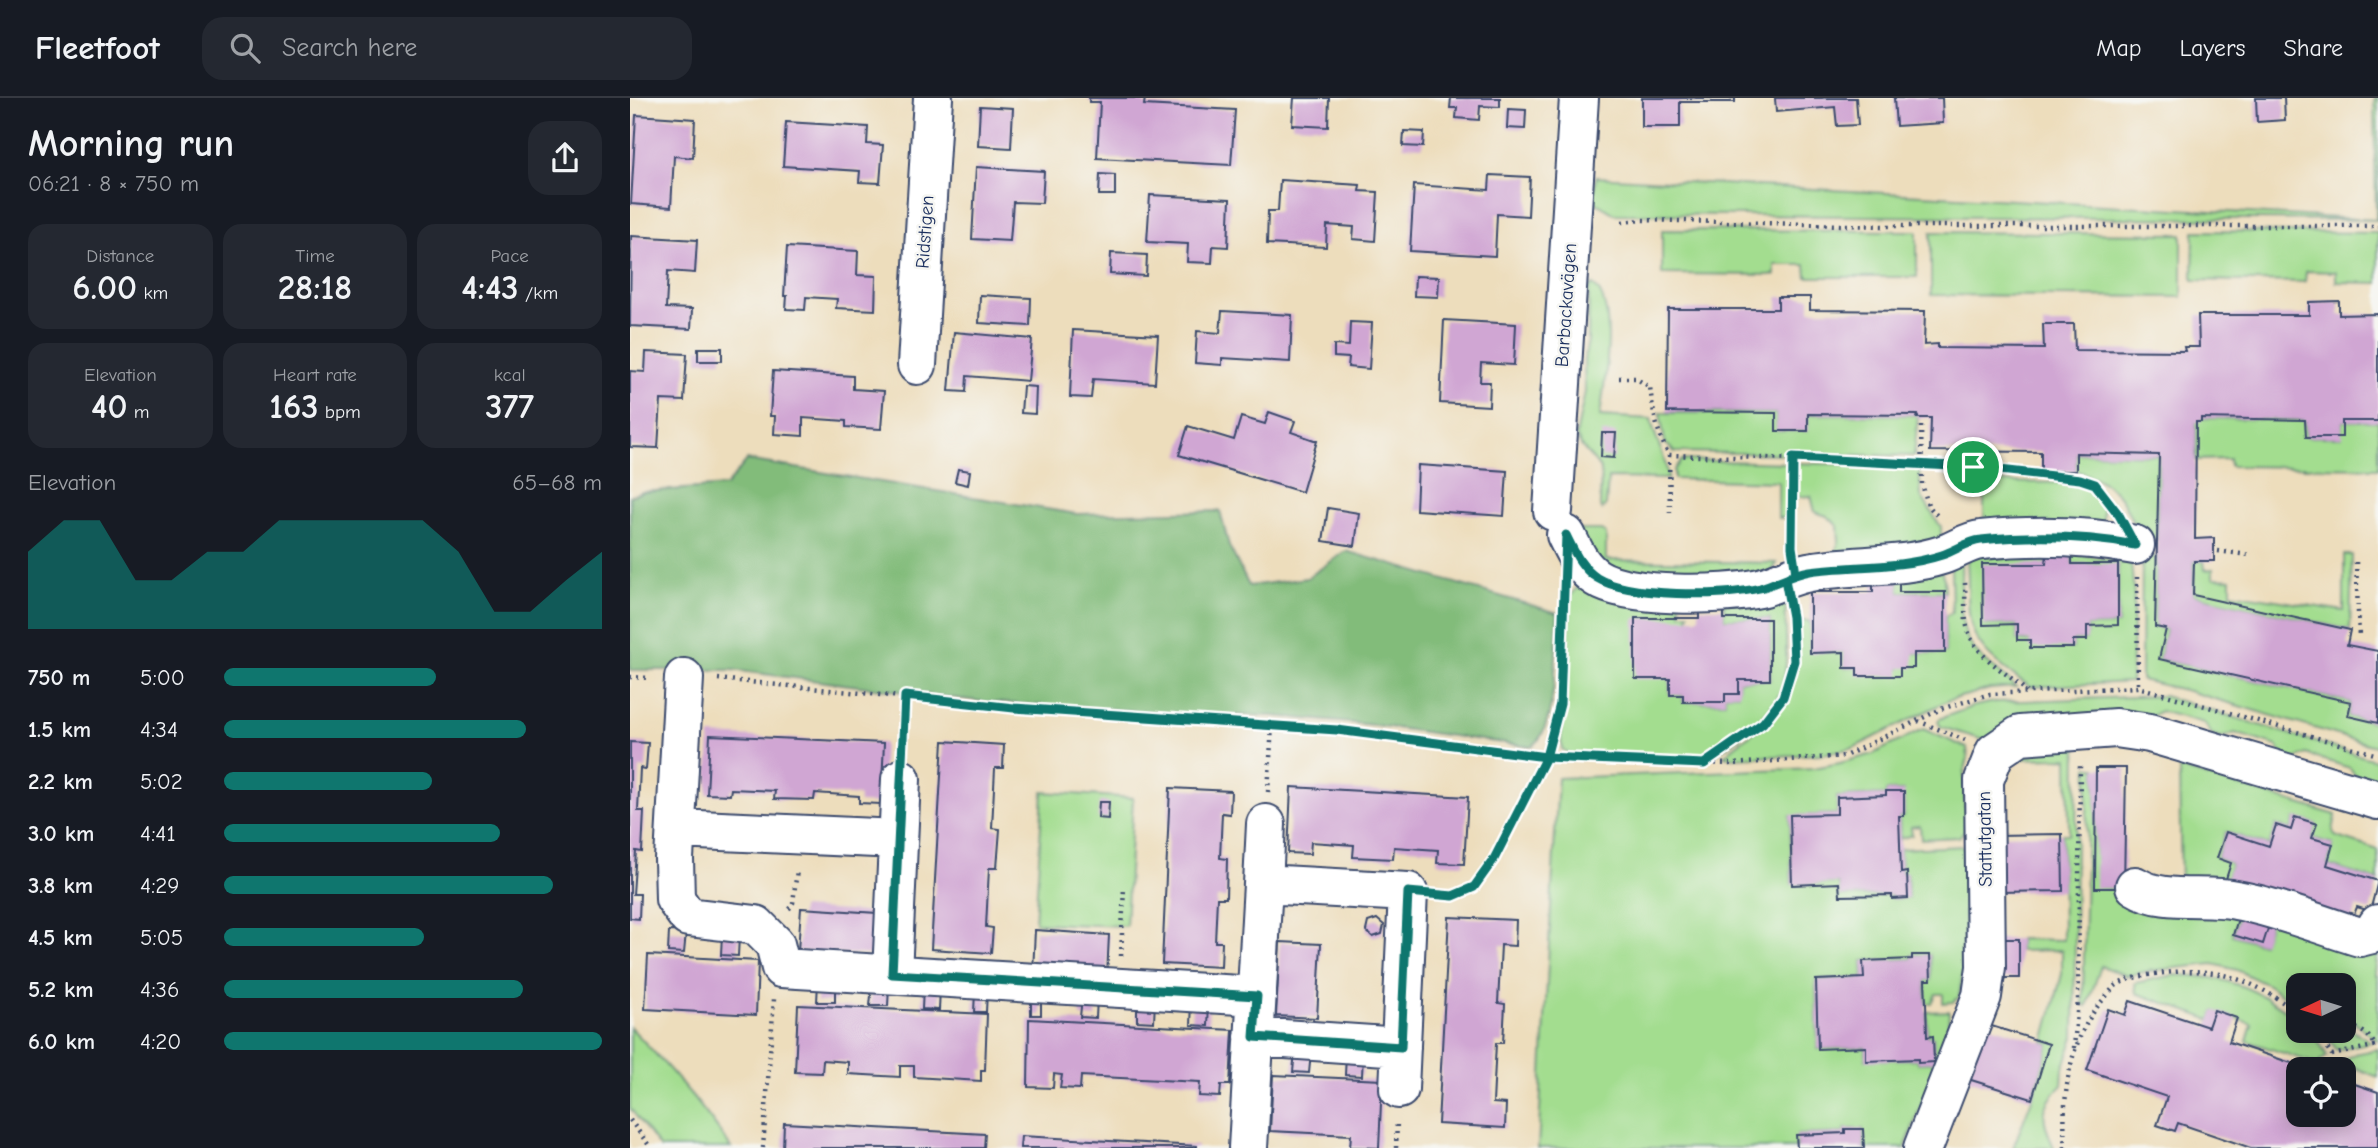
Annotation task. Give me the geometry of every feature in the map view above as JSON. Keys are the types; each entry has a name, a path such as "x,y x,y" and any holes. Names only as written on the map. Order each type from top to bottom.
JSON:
{"street":[{"name":"Ridstigen","path":"917,365 933,98"},
{"name":"Barbackavägen","path":"1579,98 1560,523 1578,560 1597,579 1632,589 1714,594 1759,588 1790,576"},
{"path":"1790,576 1845,566 1900,564 1942,555 1978,540 2103,539 2135,545"},
{"path":"684,678 676,828 676,899 688,917 756,925 778,956 892,974 1257,996"},
{"path":"1995,752 2020,735 2116,728 2150,733 2378,800"},
{"name":"Stattutgatan","path":"1923,1148 1982,996 1986,967 1984,780 1995,752"},
{"path":"892,974 901,779"},
{"path":"1248,1148 1266,824"},
{"path":"676,828 898,839"},
{"path":"1263,884 1408,892 1399,1089"},
{"path":"2135,886 2146,893 2165,896 2237,900 2360,937 2372,934 2378,924"},
{"path":"1254,1037 1401,1047"}],"path":[{"path":"1622,222 1642,220 1885,226 2378,226"},
{"path":"1619,378 1634,378 1650,387 1660,439 1669,455 1670,515"},
{"path":"1669,455 1973,467 2080,479 2095,484 2119,515 2135,545 2138,687"},
{"path":"1704,764 1763,723 1783,697 1794,661 1790,576 1793,458"},
{"path":"2218,551 2249,555"},
{"path":"2356,562 2359,637"},
{"path":"1408,892 1453,896 1474,887 1494,859 1546,757 1560,704 1564,587"},
{"path":"630,677 739,679 1014,708 1337,730 1546,757 1704,764 1845,756 1941,709 1990,694"},
{"path":"901,779 905,696"},
{"path":"1917,721 1995,752"},
{"path":"1266,824 1272,725"},
{"path":"2065,1148 2063,1105 2073,1056 2078,1000 2079,731"},
{"path":"763,1148 778,956 778,924 793,903 797,835"},
{"path":"1119,988 1124,887"},
{"path":"2073,1056 2087,1019 2115,986 2155,974 2192,970 2224,974 2260,989 2286,1006"},
{"path":"2324,1043 2332,1055 2376,1045 2356,1029"},
{"path":"630,1120 651,1148"}],"green space":[{"path":"2374,98 2378,98 2378,220 2376,220"},
{"path":"1596,177 2376,220 1615,214 1593,201"},
{"path":"1662,230 1917,231 1917,277 1807,277 1806,265 1775,265 1775,275 1662,274"},
{"path":"2194,231 2378,233 2378,283 2336,282 2336,272 2306,271 2305,282 2193,280"},
{"path":"1931,232 2182,234 2182,297 1931,295"},
{"path":"1593,285 1601,295 1606,309 1608,327 1600,416 1651,419 1668,479 1608,478 1606,505 1602,510 1601,469 1576,436 1585,392 1584,360 1588,341 1589,287"},
{"path":"1660,413 1776,413 1777,431 1808,431 1808,414 1918,415 1914,456 1675,452 1665,443"},
{"path":"2201,418 2305,420 2306,437 2341,437 2342,421 2378,421 2378,468 2230,466 2229,459 2196,460 2196,422"},
{"path":"2076,453 2159,455 2157,540 2149,538 2138,529 2113,489 2076,471"},
{"path":"747,460 1077,514 1220,511 1229,546 1249,586 1307,578 1346,551 1558,613 1554,685 1546,724 1540,738 1531,747 1374,725 1273,716 1186,714 985,702 732,670 630,670 630,496 642,492 726,486"},
{"path":"1682,460 1790,463 1789,518 1778,518 1778,482 1674,479 1674,470"},
{"path":"1796,463 1919,466 1921,496 1941,527 1941,550 1835,553 1839,541 1838,526 1827,516 1815,512 1811,496 1797,497"},
{"path":"1984,482 2083,483 2093,488 2103,499 2103,535 1984,536"},
{"path":"1574,530 1601,530 1606,534 1606,560 1777,563 1766,580 1598,571"},
{"path":"2072,553 2131,563 2134,595 2131,682 2030,687 1990,656 1976,637 1968,607 1969,555 2047,554 2046,564 1984,625 2017,624 2017,640 2073,648 2073,640 2086,640 2087,626 2118,625 2118,565 2072,564"},
{"path":"2344,555 2352,555 2350,630 2193,595 2194,561 2204,561 2205,570 2213,569 2213,578 2231,579 2231,593 2344,611"},
{"path":"2157,556 2155,627 2166,629 2159,659 2351,702 2348,716 2378,723 2378,747 2188,691 2141,680 2142,560"},
{"path":"1961,563 1961,611 1970,644 2016,687 1990,689 1949,700 1853,748 1821,754 1733,758 1724,756 1762,726 1781,705 1791,681 1794,627 1801,621 1810,621 1810,652 1844,652 1845,668 1900,668 1914,653 1945,653 1945,616 1952,613 1951,564"},
{"path":"1941,571 1945,592 1899,592 1899,575"},
{"path":"1587,585 1680,601 1681,613 1689,613 1670,679 1670,694 1683,695 1683,702 1725,702 1725,694 1738,694 1739,680 1770,680 1770,619 1724,619 1724,602 1786,599 1786,667 1782,689 1777,698 1746,732 1708,758 1692,760 1650,755 1570,755 1562,749 1561,738 1571,595 1577,588"},
{"path":"2163,696 2378,761 2378,783 2358,779 2350,768 2306,754 2294,760 2284,758 2277,746 2235,733 2221,738 2213,736 2204,723 2160,711 2146,720 1987,741 1941,727 1938,722 1939,719 1974,706 1995,702"},
{"path":"1923,729 1967,748 1968,758 1964,773 1965,830 1959,837 1921,839 1920,826 1911,827 1912,835 1900,839 1899,816 1904,816 1903,791 1886,791 1886,795 1837,797 1837,814 1790,816 1792,884 1839,883 1840,896 1892,895 1892,899 1908,898 1907,873 1901,873 1900,849 1964,846 1965,958 1959,997 1953,1002 1943,1003 1943,994 1936,994 1932,1003 1926,1003 1925,980 1931,980 1930,955 1912,955 1912,959 1863,961 1864,978 1816,980 1818,1049 1866,1047 1866,1060 1918,1059 1918,1063 1934,1062 1933,1037 1927,1037 1927,1012 1949,1011 1948,1033 1905,1148 1864,1148 1863,1129 1845,1129 1845,1133 1797,1135 1797,1148 1538,1148 1558,778 1814,768 1873,754"},
{"path":"2077,745 2074,1037 2063,1069 2062,1085 2049,1101 2044,1114 2054,1148 2013,1148 2049,1044 2044,1042 2062,974 2062,950 2019,951 2019,939 2063,940 2062,834 2069,834 2068,758 2005,759 2017,750"},
{"path":"2088,767 2096,768 2096,887 2117,888 2124,901 2132,906 2201,904 2241,909 2233,935 2262,944 2271,919 2378,950 2375,975 2378,976 2378,1041 2356,1024 2356,973 2286,973 2286,998 2268,985 2237,970 2213,964 2127,976 2101,966 2087,1006 2083,1004"},
{"path":"2179,768 2336,815 2333,831 2335,836 2378,850 2378,881 2327,865 2333,844 2312,838 2316,824 2295,818 2291,830 2276,825 2269,846 2226,832 2217,858 2231,863 2224,888 2181,889"},
{"path":"1043,792 1133,798 1126,926 1035,923"},
{"path":"2175,975 2210,978 2241,986 2286,1011 2286,1043 2319,1043 2327,1056 2296,1057 2247,1041 2252,1024 2214,1011 2211,1020 2136,993 2135,983"},
{"path":"630,1027 684,1085 731,1148 660,1148 630,1108"},
{"path":"2356,1033 2371,1042 2337,1050 2332,1043 2356,1043"},
{"path":"2378,1049 2378,1077 2356,1068 2356,1057 2349,1057"}],"building":[{"path":"1089,98 1145,98 1144,105 1235,110 1231,165 1097,158 1100,102 1089,102"},
{"path":"1294,98 1329,98 1328,127 1292,125"},
{"path":"1451,98 1500,98 1500,107 1480,106 1479,120 1456,118 1457,108 1450,108"},
{"path":"1642,98 1735,98 1735,102 1680,102 1680,127 1642,127"},
{"path":"1775,98 1856,98 1858,125 1837,126 1835,107 1776,112"},
{"path":"1894,98 1942,98 1943,123 1896,126"},
{"path":"2256,98 2284,98 2285,120 2257,122"},
{"path":"980,106 1013,108 1011,148 978,146"},
{"path":"1508,109 1526,110 1525,129 1507,128"},
{"path":"636,115 695,119 693,158 674,156 671,207 631,204"},
{"path":"786,122 868,127 867,144 883,145 880,183 859,182 860,171 783,166"},
{"path":"1404,131 1424,132 1423,147 1403,146"},
{"path":"976,167 1044,171 1042,203 1013,202 1010,241 972,239"},
{"path":"1100,174 1115,175 1115,195 1099,195"},
{"path":"1490,175 1530,177 1528,216 1497,214 1495,256 1410,251 1414,185 1489,190"},
{"path":"1280,180 1360,185 1359,191 1378,192 1375,241 1353,239 1354,227 1327,225 1326,247 1267,244 1268,211 1278,211"},
{"path":"1150,195 1230,199 1228,247 1213,246 1212,263 1187,262 1188,244 1147,242"},
{"path":"631,236 697,240 695,273 668,271 666,308 692,309 691,329 630,326"},
{"path":"787,247 858,251 857,275 876,276 875,310 836,308 837,299 806,297 805,310 786,309 787,296 784,296"},
{"path":"1111,253 1147,255 1146,276 1110,274"},
{"path":"1415,276 1439,277 1438,297 1414,296"},
{"path":"980,295 1031,298 1030,326 979,323"},
{"path":"1778,297 1810,297 1810,310 1925,311 1924,345 1938,344 1938,348 2044,349 2043,324 2074,324 2075,350 2185,351 2184,347 2199,347 2198,315 2309,315 2309,302 2339,301 2339,315 2378,314 2378,421 2342,421 2342,437 2306,437 2305,420 2201,418 2201,422 2196,422 2195,539 2214,538 2214,561 2194,561 2193,595 2350,630 2347,645 2378,651 2378,723 2348,716 2351,702 2159,659 2166,629 2155,627 2159,455 2076,453 2076,471 2041,471 2041,452 1930,451 1931,418 1917,418 1918,415 1808,414 1808,431 1776,431 1776,413 1667,412 1668,309 1778,309"},
{"path":"1222,311 1292,315 1290,362 1222,358 1222,365 1195,363 1197,331 1220,333"},
{"path":"1444,320 1516,324 1514,365 1481,363 1480,382 1490,382 1489,406 1440,403"},
{"path":"1350,322 1372,323 1369,369 1348,367 1349,358 1334,357 1334,345 1349,346"},
{"path":"1073,330 1158,335 1155,383 1093,379 1091,398 1070,397"},
{"path":"954,332 1032,339 1028,381 967,376 966,392 949,391"},
{"path":"698,348 722,348 722,361 698,361"},
{"path":"646,352 687,354 684,401 661,400 658,448 630,447 630,371 645,372"},
{"path":"773,371 853,376 853,389 884,391 881,429 846,427 846,421 803,418 803,436 774,434 775,416 770,416"},
{"path":"1023,386 1036,387 1035,414 1021,413"},
{"path":"1269,412 1295,421 1291,432 1317,441 1302,492 1179,455 1188,426 1234,440 1241,417 1265,424"},
{"path":"1602,433 1616,433 1614,458 1601,457"},
{"path":"1418,465 1507,471 1504,516 1416,510"},
{"path":"958,469 970,471 968,485 955,482"},
{"path":"1328,508 1359,513 1355,546 1323,541"},
{"path":"2047,553 2072,553 2072,564 2118,564 2118,625 2087,626 2087,640 2073,640 2073,648 2030,648 2030,640 2017,640 2017,624 1983,625 1982,564 2046,564"},
{"path":"1873,581 1899,581 1899,592 1945,592 1945,653 1914,653 1914,668 1900,668 1900,676 1857,676 1857,668 1844,668 1844,652 1810,653 1810,592 1873,592"},
{"path":"1699,608 1724,608 1724,619 1770,619 1770,680 1739,680 1739,694 1725,694 1725,702 1683,702 1683,695 1670,695 1670,679 1635,679 1635,618 1699,618"},
{"path":"710,735 884,743 881,804 859,803 859,796 815,793 814,800 774,799 775,791 731,789 730,795 707,794"},
{"path":"943,741 1004,745 1003,768 995,768 992,828 1000,829 997,868 989,868 986,927 993,928 991,953 931,949"},
{"path":"630,742 648,743 646,769 640,768 638,811 644,811 642,852 636,851 633,894 640,894 639,919 630,918"},
{"path":"2096,768 2126,768 2124,888 2095,888"},
{"path":"1291,787 1468,797 1464,864 1437,863 1438,850 1394,847 1393,859 1353,857 1354,845 1311,842 1310,854 1288,853"},
{"path":"1170,788 1231,791 1230,814 1222,813 1220,858 1227,859 1226,898 1217,898 1215,942 1222,942 1221,967 1162,964"},
{"path":"1886,791 1904,791 1904,816 1899,816 1901,873 1907,872 1908,898 1892,899 1892,895 1840,896 1839,883 1792,885 1790,815 1837,814 1837,797 1886,795"},
{"path":"1099,802 1109,802 1108,819 1098,818"},
{"path":"2295,817 2317,824 2312,838 2333,844 2327,865 2378,881 2370,911 2357,907 2351,922 2225,882 2231,863 2217,858 2226,832 2269,846 2276,825 2291,830"},
{"path":"2062,834 2063,891 1997,892 1996,835"},
{"path":"801,908 877,913 874,955 798,951"},
{"path":"2241,909 2271,919 2263,944 2233,935"},
{"path":"1449,917 1516,920 1515,946 1501,945 1498,1003 1505,1004 1503,1043 1496,1043 1493,1103 1506,1104 1505,1128 1438,1124"},
{"path":"1377,919 1384,925 1382,934 1373,937 1366,931 1368,922"},
{"path":"1035,930 1109,935 1107,976 1033,972"},
{"path":"669,931 686,932 684,953 668,952"},
{"path":"722,935 739,936 738,956 721,955"},
{"path":"1998,939 2019,939 2019,978 1997,978"},
{"path":"1280,942 1321,944 1317,1018 1276,1016"},
{"path":"648,955 758,961 756,1015 645,1009"},
{"path":"1912,955 1930,955 1931,980 1925,980 1927,1037 1933,1036 1934,1062 1918,1063 1918,1059 1866,1061 1866,1047 1818,1049 1816,980 1864,978 1863,961 1912,959"},
{"path":"818,982 835,982 835,1002 817,1002"},
{"path":"872,985 889,986 888,1006 870,1006"},
{"path":"923,987 940,988 939,1010 922,1009"},
{"path":"975,992 987,992 986,1012 974,1012"},
{"path":"1031,994 1041,995 1041,1015 1031,1015"},
{"path":"1082,997 1097,998 1096,1018 1080,1017"},
{"path":"1137,1001 1155,1001 1154,1022 1137,1021"},
{"path":"2130,1001 2208,1027 2214,1010 2237,1018 2229,1042 2286,1061 2286,1127 2356,1127 2356,1084 2378,1092 2378,1148 2251,1148 2178,1123 2175,1131 2157,1125 2167,1097 2087,1070 2108,1009 2125,1015"},
{"path":"1192,1003 1209,1004 1208,1026 1191,1025"},
{"path":"798,1005 987,1014 985,1070 981,1070 981,1081 914,1077 914,1066 900,1066 900,1077 848,1074 848,1062 823,1060 822,1073 795,1072"},
{"path":"1029,1019 1233,1030 1230,1085 1221,1085 1220,1097 1199,1096 1200,1082 1081,1076 1080,1089 1060,1088 1062,1075 1054,1074 1053,1088 1028,1087"},
{"path":"1985,1024 2049,1044 2032,1099 1968,1079"},
{"path":"1295,1051 1311,1052 1309,1073 1293,1072"},
{"path":"1346,1054 1363,1055 1362,1076 1345,1075"},
{"path":"1273,1075 1382,1080 1379,1148 1350,1147 1351,1135 1270,1131"},
{"path":"784,1123 985,1134 984,1148 783,1148"},
{"path":"1845,1129 1863,1129 1864,1148 1797,1148 1796,1135 1845,1133"},
{"path":"1021,1136 1197,1146 1197,1148 1020,1148"}],"route":[{"path":"1973,467 1793,458 1792,547 1796,573 1785,579 1792,617 1794,661 1783,697 1763,723 1704,764 1546,757 1337,730 1014,708 905,696 892,974 1257,996 1254,1037 1401,1047 1408,892 1453,896 1474,887 1494,859 1525,803 1546,757 1560,704 1566,535 1578,560 1597,579 1632,589 1662,593 1714,594 1759,588 1796,573 1845,566 1900,564 1942,555 1978,540 2103,539 2135,545 2119,515 2095,484 2080,479 1973,467"}]}
